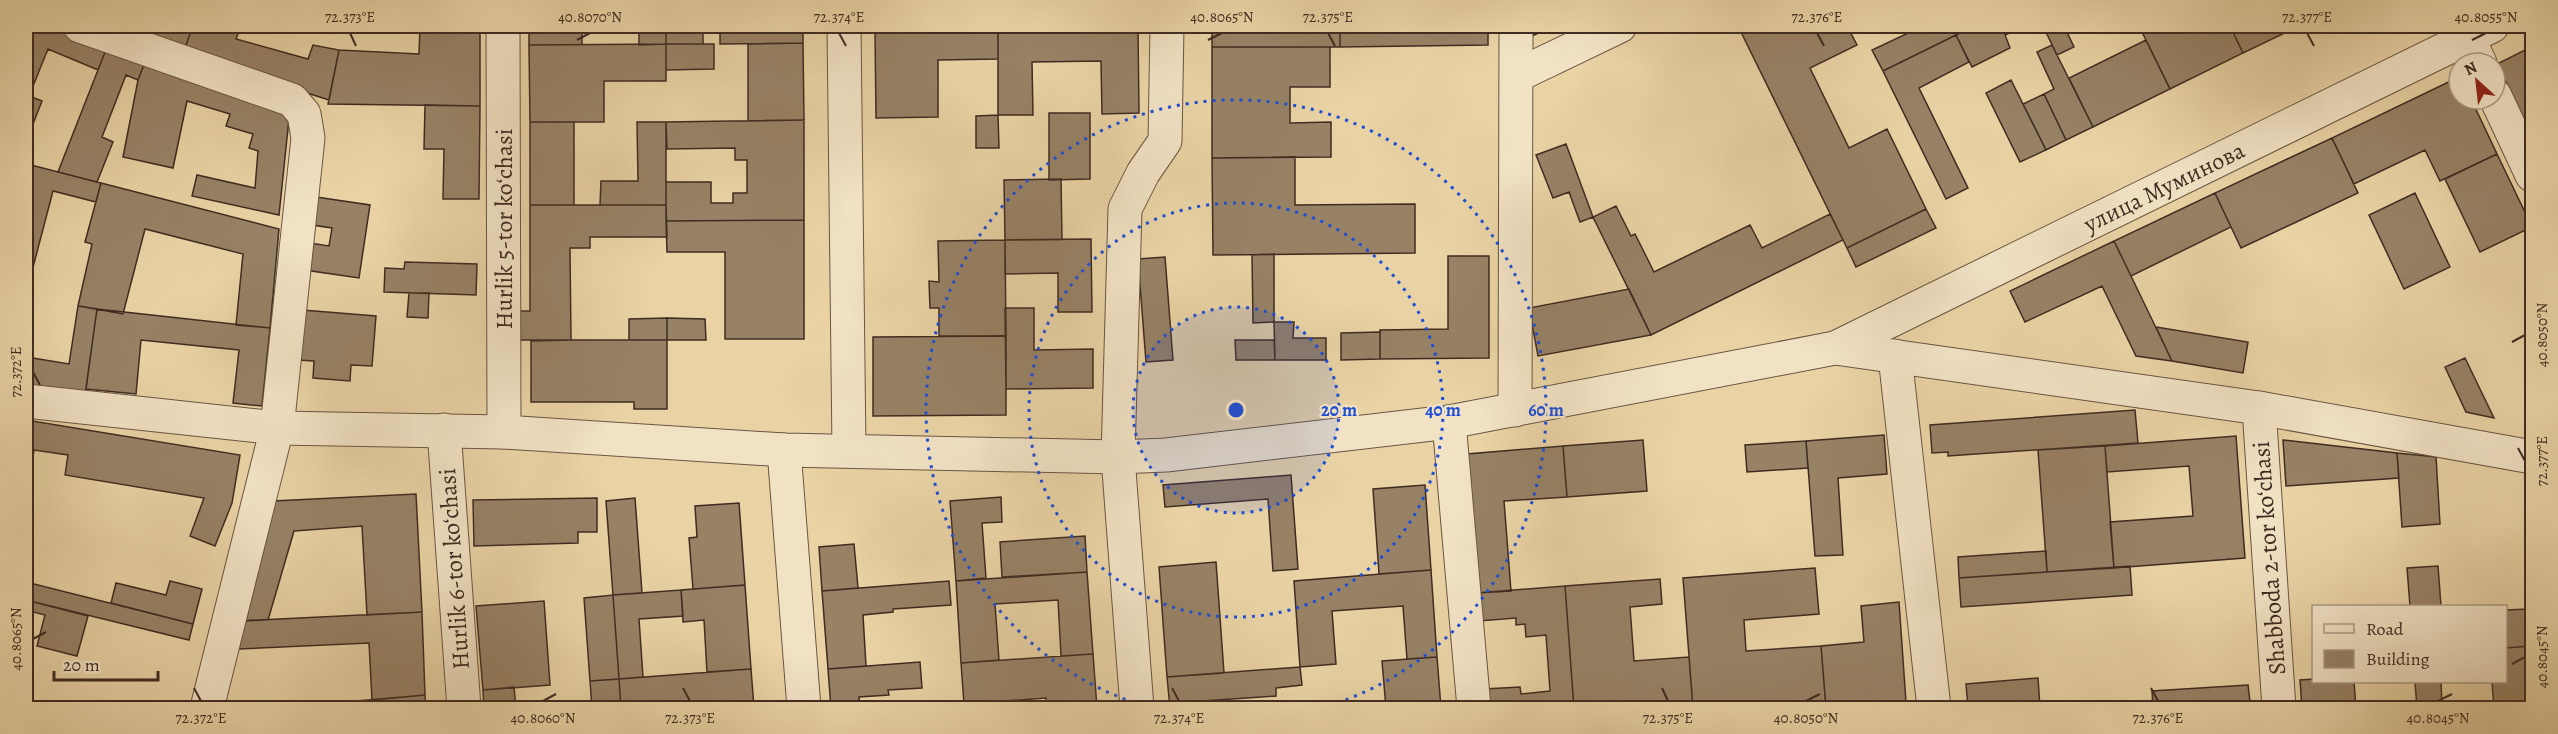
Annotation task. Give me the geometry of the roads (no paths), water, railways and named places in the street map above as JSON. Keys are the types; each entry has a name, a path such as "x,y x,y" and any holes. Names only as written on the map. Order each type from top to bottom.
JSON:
{"street":[{"path":"80,26 292,100 304,114 308,138 277,428 207,708"},
{"name":"Hurlik 5-tor koʻchasi","path":"504,26 504,432"},
{"path":"844,26 849,450"},
{"path":"1137,708 1118,457 1125,209 1143,173 1165,141 1167,26"},
{"path":"1515,410 1516,26"},
{"path":"1516,76 1620,26"},
{"name":"улица Муминова","path":"1835,348 2480,42"},
{"path":"2502,111 2532,175"},
{"path":"26,401 277,428 504,432 784,450 1118,457 1166,455 1449,422 1835,348 2259,408 2532,457"},
{"path":"1895,356 1934,708"},
{"name":"Shabboda 2-tor koʻchasi","path":"2259,408 2279,708"},
{"path":"1449,422 1474,708"},
{"name":"Hurlik 6-tor koʻchasi","path":"444,430 464,708"},
{"path":"784,450 804,708"}]}
